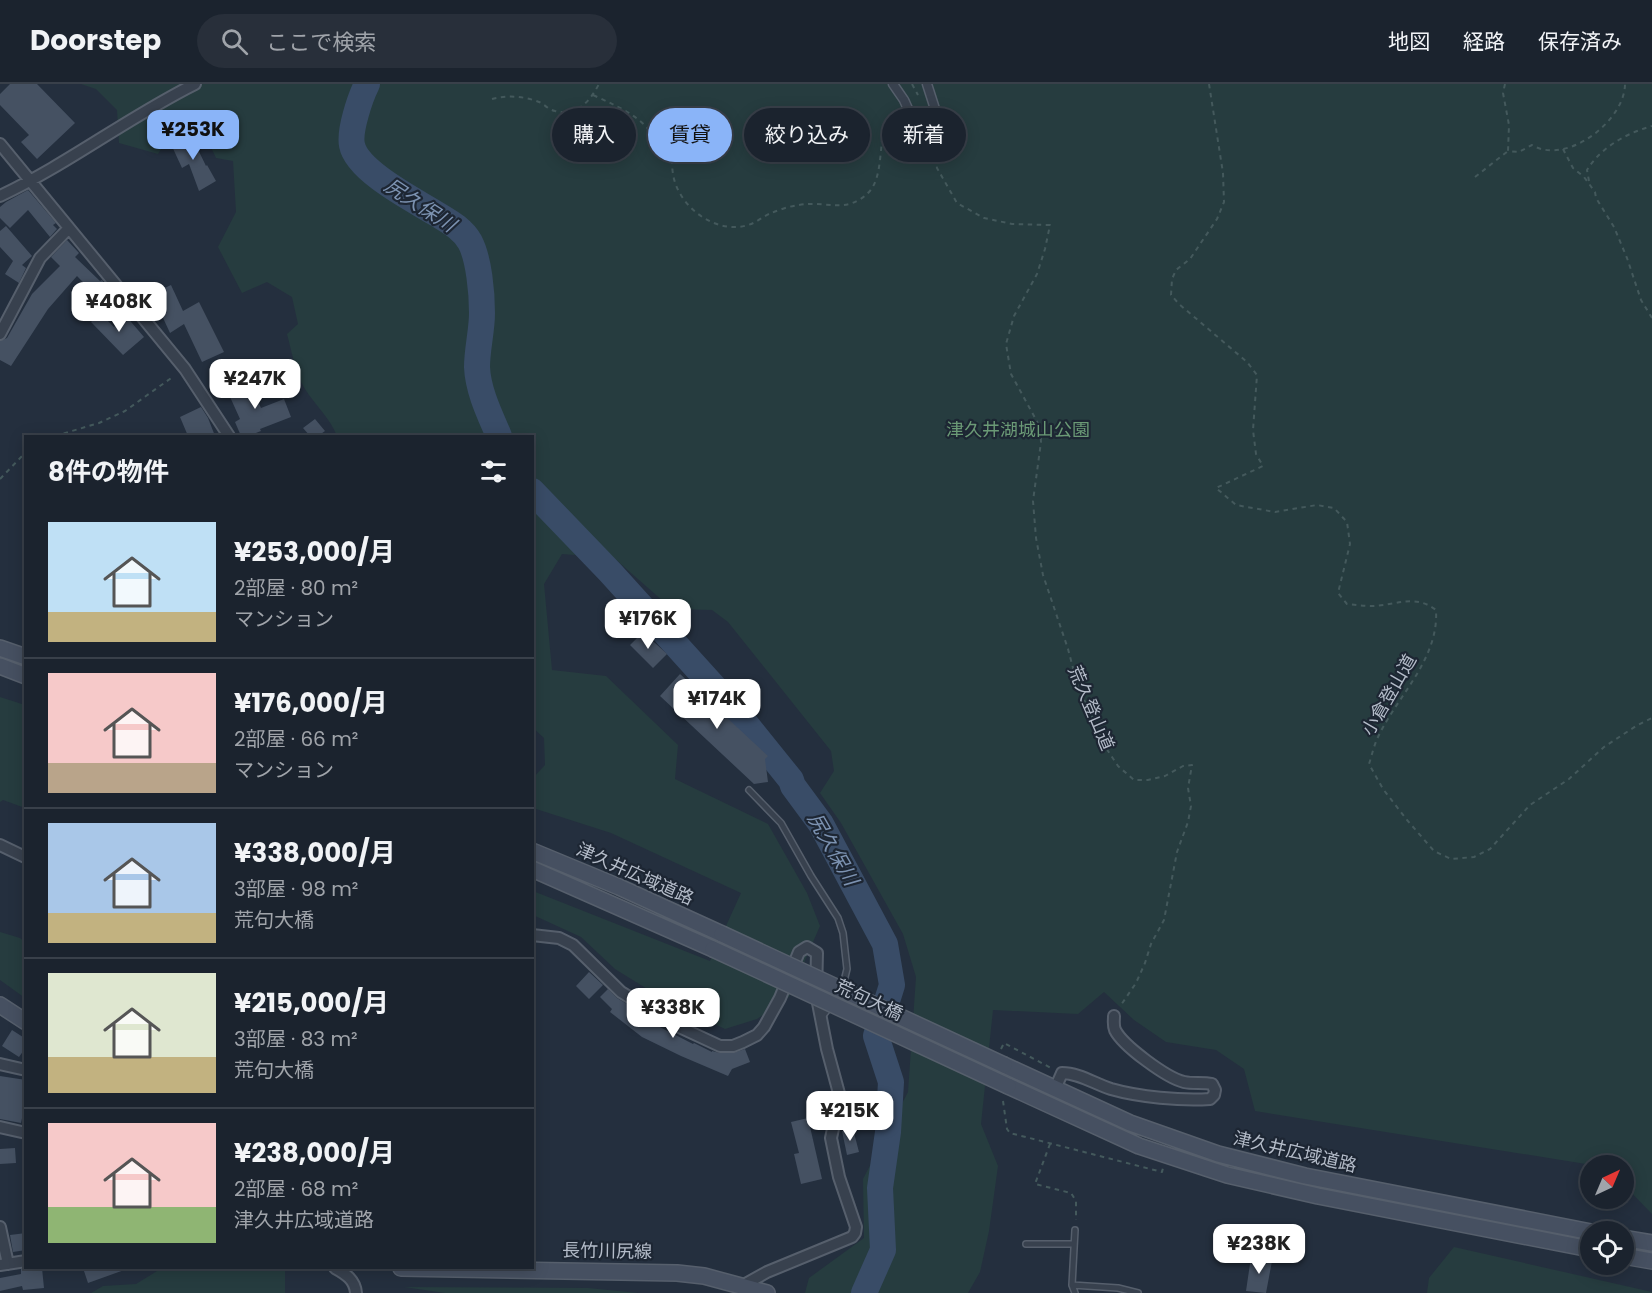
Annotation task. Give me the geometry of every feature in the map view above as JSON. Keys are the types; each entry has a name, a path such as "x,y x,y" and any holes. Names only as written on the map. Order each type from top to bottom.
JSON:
{"main road":[{"path":"0,648 24,656"},
{"path":"0,666 24,675"},
{"name":"津久井広域道路","path":"534,852 619,887 722,934"},
{"name":"津久井広域道路","path":"534,870 713,949"},
{"name":"荒句大橋","path":"722,934 1004,1065"},
{"name":"荒句大橋","path":"713,949 1005,1093"},
{"path":"0,1005 24,1021"},
{"name":"津久井広域道路","path":"1004,1065 1160,1134 1248,1162 1305,1176 1580,1224"},
{"name":"津久井広域道路","path":"1005,1093 1139,1146 1227,1175 1318,1196 1580,1247"},
{"path":"1634,1237 1652,1244"},
{"path":"1634,1258 1652,1261"},
{"name":"長竹川尻線","path":"487,1269 658,1271 697,1275 753,1291"}],"street":[{"path":"0,196 32,181 103,136 195,84"},
{"path":"893,84 908,108"},
{"path":"927,84 935,108"},
{"path":"0,144 184,369 227,435"},
{"path":"0,334 40,258 69,228"},
{"path":"0,845 24,857"},
{"path":"534,935 559,938 573,945 621,992 677,1026 720,1046 733,1046 757,1035 764,1028 780,998 799,952 810,947 815,950 818,957 816,993 820,1018 840,1097 831,1138 839,1177 856,1227 855,1233 852,1237 767,1272 753,1291"},
{"path":"1056,1089 1062,1073 1071,1073 1114,1090 1160,1098 1202,1100 1210,1099 1214,1095 1215,1090 1212,1084 1184,1082 1168,1076 1150,1063 1120,1037 1115,1029 1114,1016"},
{"path":"0,1065 24,1070"},
{"path":"0,1127 24,1133"},
{"path":"0,1227 4,1265 24,1261"},
{"path":"337,1269 346,1274 355,1285 356,1293"}],"lane":[{"path":"749,790 781,823 838,918 843,933 847,969 843,985 837,998 820,1018"},
{"path":"1075,1230 1072,1284 1075,1293"},
{"path":"1026,1244 1074,1244"},
{"path":"1072,1284 1118,1288 1138,1293"}],"path":[{"path":"492,99 515,96 526,98 540,102 553,111 582,106 589,102 599,84"},
{"name":"小倉登山道","path":"1209,84 1223,173 1224,202 1217,219 1190,259 1176,270 1172,279 1172,295 1179,304 1247,362 1257,375 1252,430 1256,454 1263,466 1216,488 1236,505 1275,512 1317,505 1334,508 1347,522 1349,533 1350,544 1338,593 1347,604 1372,606 1402,601 1426,602 1436,610 1437,627 1425,661 1376,739 1369,764 1383,789 1434,850 1451,859 1474,857 1490,849 1530,805 1569,778 1604,747 1652,718"},
{"path":"1505,84 1503,93 1509,125 1508,151"},
{"path":"1476,177 1508,151 1519,152 1532,145 1541,151 1563,149 1572,147 1598,132 1612,117 1625,96 1625,84"},
{"path":"593,95 643,122 653,134 663,155 672,156 673,176 681,194 704,219 723,226 750,225 768,214 800,204 841,206 857,202 871,189 879,167 882,138"},
{"path":"1589,183 1587,170 1594,158 1635,131 1652,126"},
{"path":"1563,149 1573,168 1589,183 1614,226 1641,300 1652,318"},
{"name":"荒久登山道","path":"936,162 937,168 957,203 984,219 1012,224 1050,225 1037,274 1014,316 1006,344 1011,374 1040,427 1041,442 1033,501 1042,575 1068,649 1078,687 1108,751 1118,766 1134,780 1148,780 1165,776 1183,766 1192,765 1188,788 1191,806 1177,852 1164,921 1150,944 1136,983 1114,1016"},
{"path":"58,435 99,423 125,411 184,369"},
{"path":"0,479 24,454"},
{"path":"1004,1043 1062,1073"},
{"path":"1005,1093 1006,1129 1010,1133 1162,1172 1164,1167"},
{"path":"1050,1144 1035,1184 1071,1193 1076,1201 1076,1215"}],"green space":[{"name":"津久井湖城山公園","path":"81,84 1652,84 1652,1214 1634,1195 1634,1155 1580,1155 1580,1163 1255,1111 1244,1069 1216,1050 1166,1042 1134,1020 1104,992 1078,1014 993,1010 981,1124 998,1166 989,1231 980,1272 968,1293 805,1293 809,1278 864,1238 863,1179 908,1092 916,977 903,934 841,823 820,793 834,771 831,751 728,622 712,610 672,609 614,558 562,554 544,584 552,670 606,676 678,745 675,779 768,824 807,893 820,926 789,997 757,1019 725,1029 665,1000 615,969 581,937 534,915 534,891 710,961 741,893 611,833 534,808 534,777 545,765 544,738 534,729 534,435 336,435 305,389 296,369 287,334 298,324 292,297 267,282 242,293 218,247 236,212 233,161 216,158 199,122 178,122 158,154 119,143 117,110 96,89"},
{"path":"0,697 24,705 24,808 3,800 0,802"},
{"path":"0,932 24,941 24,997 0,980"},
{"path":"1454,1247 1652,1293 1427,1293 1429,1278"},
{"path":"160,1269 285,1269 285,1293 91,1293 103,1286 136,1284"},
{"path":"404,1287 588,1288 638,1293 445,1293"}],"building":[{"path":"10,84 37,84 75,123 37,159 21,142 29,135 0,105 0,94"},
{"path":"190,133 216,181 199,191 189,164 182,168 170,142"},
{"path":"28,190 56,223 53,225 57,229 50,237 28,210 10,228 0,218 0,207"},
{"path":"6,226 32,256 22,265 26,268 19,283 5,274 13,261 0,247 0,231"},
{"path":"67,240 79,253 75,257 100,281 102,280 116,297 106,306 77,276 48,309 11,366 0,360 0,341 7,338 32,294 60,266 51,257"},
{"path":"171,285 183,311 199,302 224,352 202,362 184,324 170,333 152,294"},
{"path":"100,313 114,327 126,316 144,337 123,355 91,322"},
{"path":"248,379 261,408 284,399 291,417 251,435 241,435 235,422 240,419 226,388"},
{"path":"201,407 215,435 188,435 180,417"},
{"path":"315,419 325,431 319,435 309,435 303,428"},
{"path":"643,632 667,654 653,668 630,645"},
{"path":"680,674 768,756 765,759 768,782 754,784 660,696"},
{"path":"589,972 603,985 589,999 576,986"},
{"path":"608,989 617,998 652,1019 650,1022 712,1052 733,1053 745,1049 750,1062 732,1069 728,1076 642,1037 610,1012 612,1009 600,997"},
{"path":"12,1030 24,1038 24,1050 19,1057 2,1046"},
{"path":"0,1076 24,1080 24,1109 21,1123 0,1119"},
{"path":"808,1118 822,1179 801,1184 794,1154 799,1153 791,1122"},
{"path":"853,1129 859,1152 847,1155 842,1131"},
{"path":"15,1148 16,1163 0,1164 0,1149"},
{"path":"24,1233 24,1250 13,1252 10,1235"},
{"path":"1251,1257 1272,1261 1266,1293 1246,1291"},
{"path":"21,1269 42,1269 44,1288 23,1290 22,1286 0,1291 0,1278 21,1274"},
{"path":"83,1269 127,1269 88,1283"}],"waterway":[{"name":"尻久保川","path":"367,84 358,106 352,132 352,145 356,155 375,175 459,229 467,237 476,257 482,305 477,360 478,376 485,403 499,435"},
{"name":"尻久保川","path":"534,493 610,572 733,708 791,780 821,824 885,944 892,985 876,1036 891,1082 888,1132 880,1188 883,1250 864,1293"}]}
